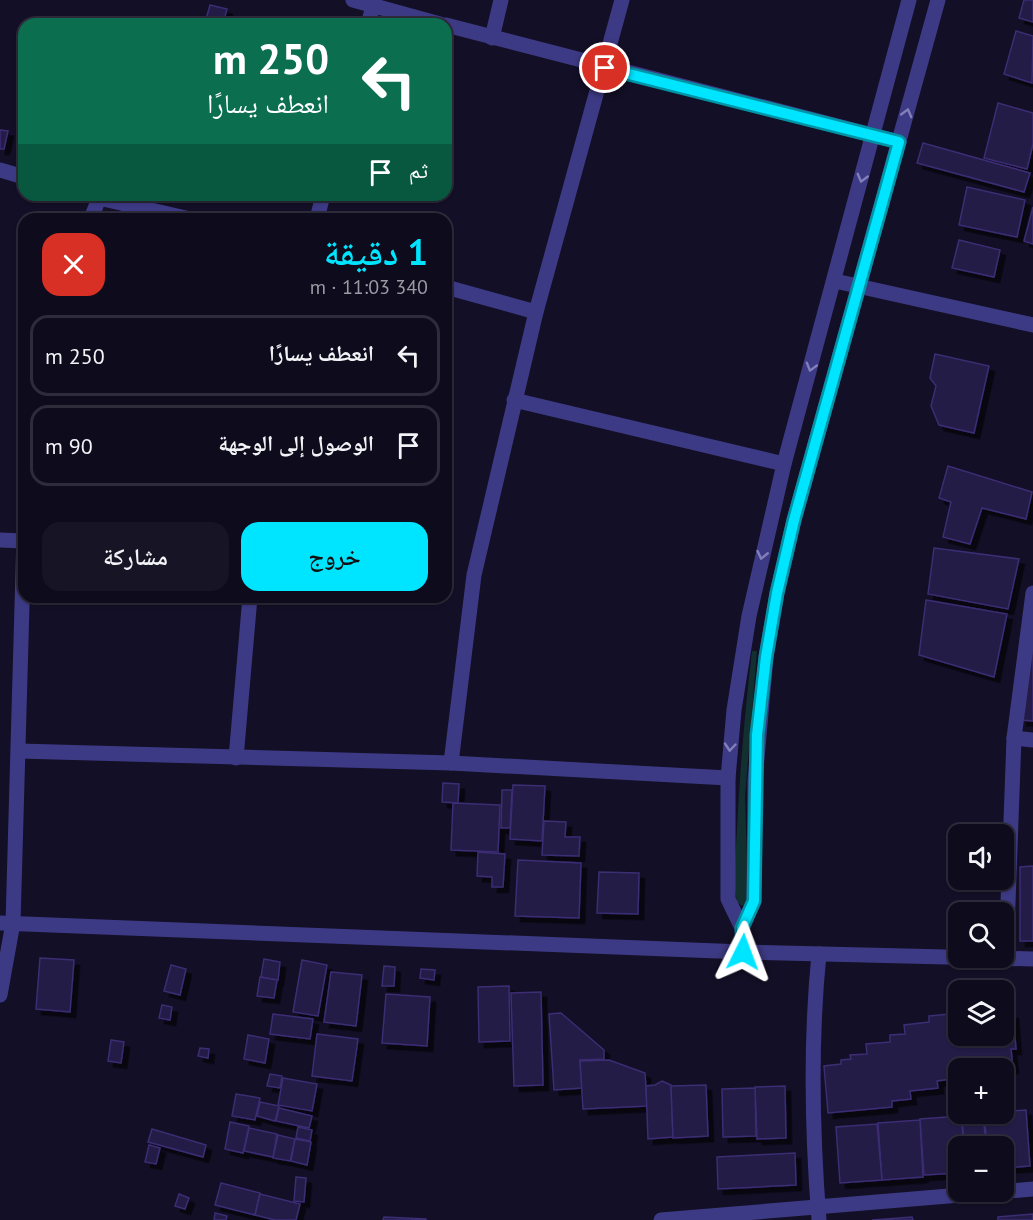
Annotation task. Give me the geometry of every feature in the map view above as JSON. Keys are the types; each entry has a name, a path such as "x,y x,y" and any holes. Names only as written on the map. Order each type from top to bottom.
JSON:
{"street":[{"path":"353,0 416,18"},
{"path":"492,38 501,0"},
{"path":"451,763 474,575 536,312 622,0"},
{"path":"743,952 742,928 728,899 728,777 734,710 749,616 784,464 909,0"},
{"path":"742,928 754,901 757,735 766,657 777,593 794,520 938,0"},
{"path":"370,18 373,7"},
{"path":"452,28 899,142"},
{"path":"0,171 18,176"},
{"path":"115,201 165,213"},
{"path":"835,281 1033,325"},
{"path":"452,289 536,312"},
{"path":"514,400 784,464"},
{"path":"0,540 18,538"},
{"path":"1008,902 1014,738 1033,593"},
{"path":"0,995 19,751 22,603"},
{"path":"236,758 249,603"},
{"path":"1014,738 1033,740"},
{"path":"19,751 451,763 728,777"},
{"path":"6,923 743,952 948,957"},
{"path":"819,954 814,1006 812,1107 819,1214"},
{"path":"1014,958 1033,959"},
{"path":"661,1220 819,1214 1033,1189"}],"green space":[{"path":"752,651 757,651 745,797 748,890 747,904 742,906 737,902 735,865 743,740"}],"building":[{"path":"1024,0 1033,0 1033,22 1019,18"},
{"path":"210,5 227,9 225,18 206,18"},
{"path":"1016,31 1033,36 1032,83 1004,74"},
{"path":"998,103 1033,113 1033,144 1027,169 984,158"},
{"path":"0,130 8,131 4,149 0,149"},
{"path":"923,143 1030,173 1024,192 917,163"},
{"path":"967,187 1025,200 1017,237 959,225"},
{"path":"1033,207 1033,244 1024,241"},
{"path":"959,240 1000,250 994,277 952,268"},
{"path":"935,354 989,366 974,433 939,425 931,406 936,386 930,378"},
{"path":"948,466 1032,492 1026,519 982,508 970,544 943,537 951,502 939,498"},
{"path":"934,548 1019,559 1008,609 928,594"},
{"path":"926,600 1007,614 994,677 919,655"},
{"path":"1033,644 1033,721 1021,720"},
{"path":"443,783 459,784 458,803 442,802"},
{"path":"513,785 545,786 542,841 510,839"},
{"path":"502,790 512,790 510,828 501,828"},
{"path":"453,803 500,805 498,852 451,850"},
{"path":"544,821 566,822 565,837 580,837 579,856 542,855"},
{"path":"478,852 505,854 503,887 492,887 492,877 477,876"},
{"path":"518,860 581,863 579,918 515,916"},
{"path":"1033,866 1033,941 1020,941 1020,867"},
{"path":"599,872 639,873 638,914 597,913"},
{"path":"40,958 74,960 70,1012 36,1009"},
{"path":"264,959 280,962 278,980 261,977"},
{"path":"302,960 327,965 318,1016 293,1012"},
{"path":"171,965 186,969 180,995 164,991"},
{"path":"384,966 395,967 394,986 382,986"},
{"path":"421,969 435,970 434,980 420,978"},
{"path":"331,972 362,975 356,1026 324,1022"},
{"path":"260,977 277,980 274,998 257,996"},
{"path":"509,986 510,1041 479,1042 478,987"},
{"path":"541,992 543,1085 514,1086 511,993"},
{"path":"386,994 430,997 427,1046 382,1043"},
{"path":"162,1005 172,1007 170,1020 159,1018"},
{"path":"561,1013 604,1050 604,1059 580,1060 582,1088 554,1090 549,1014"},
{"path":"273,1014 313,1019 310,1039 270,1034"},
{"path":"948,1014 948,1046 1014,1046 1014,1025 1016,1049 1011,1049 1012,1058 948,1058 948,1079 937,1081 938,1088 910,1091 911,1099 892,1101 892,1107 828,1113 824,1066 841,1064 841,1060 851,1059 850,1055 867,1054 866,1044 890,1042 890,1035 905,1034 904,1025 929,1022 929,1016"},
{"path":"317,1034 358,1039 352,1081 312,1076"},
{"path":"248,1035 269,1039 265,1063 244,1059"},
{"path":"111,1040 124,1042 121,1063 108,1061"},
{"path":"200,1048 209,1049 208,1058 198,1056"},
{"path":"609,1060 645,1073 647,1106 583,1109 580,1061"},
{"path":"270,1074 282,1076 280,1088 267,1086"},
{"path":"283,1078 317,1084 312,1111 278,1105"},
{"path":"662,1081 671,1085 673,1137 648,1139 646,1086"},
{"path":"706,1085 708,1136 673,1138 671,1086"},
{"path":"785,1086 786,1138 757,1139 755,1087"},
{"path":"755,1088 756,1136 723,1137 722,1089"},
{"path":"236,1094 260,1098 255,1120 232,1116"},
{"path":"260,1102 279,1106 275,1121 257,1116"},
{"path":"279,1108 312,1116 309,1128 276,1121"},
{"path":"1026,1110 1030,1166 1014,1167 1014,1136 986,1136 985,1124 1014,1124 1014,1111"},
{"path":"948,1117 948,1124 962,1124 963,1136 948,1136 948,1174 924,1175 920,1119"},
{"path":"920,1120 923,1177 882,1180 878,1123"},
{"path":"230,1122 249,1126 243,1153 225,1149"},
{"path":"877,1124 882,1180 840,1183 836,1127"},
{"path":"963,1124 984,1124 985,1136 963,1136"},
{"path":"298,1127 312,1130 310,1141 296,1138"},
{"path":"249,1128 277,1134 273,1157 244,1151"},
{"path":"152,1129 206,1145 203,1157 148,1142"},
{"path":"278,1135 295,1139 290,1161 273,1158"},
{"path":"295,1139 311,1142 307,1165 291,1161"},
{"path":"149,1145 160,1148 156,1164 145,1162"},
{"path":"795,1153 796,1185 718,1189 717,1157"},
{"path":"296,1177 306,1178 304,1202 294,1201"},
{"path":"221,1183 260,1193 255,1215 215,1205"},
{"path":"179,1194 189,1198 185,1209 175,1206"},
{"path":"260,1194 300,1204 296,1220 275,1220 255,1215"},
{"path":"215,1213 227,1216 226,1220 214,1220"},
{"path":"1033,1214 1033,1220 998,1220 998,1217"},
{"path":"384,1217 426,1219 426,1220 383,1220"},
{"path":"912,1217 913,1220 872,1220"}],"route":[{"path":"605,68 899,142 794,520 777,593 766,657 757,735 754,901 742,928 743,952"}]}
